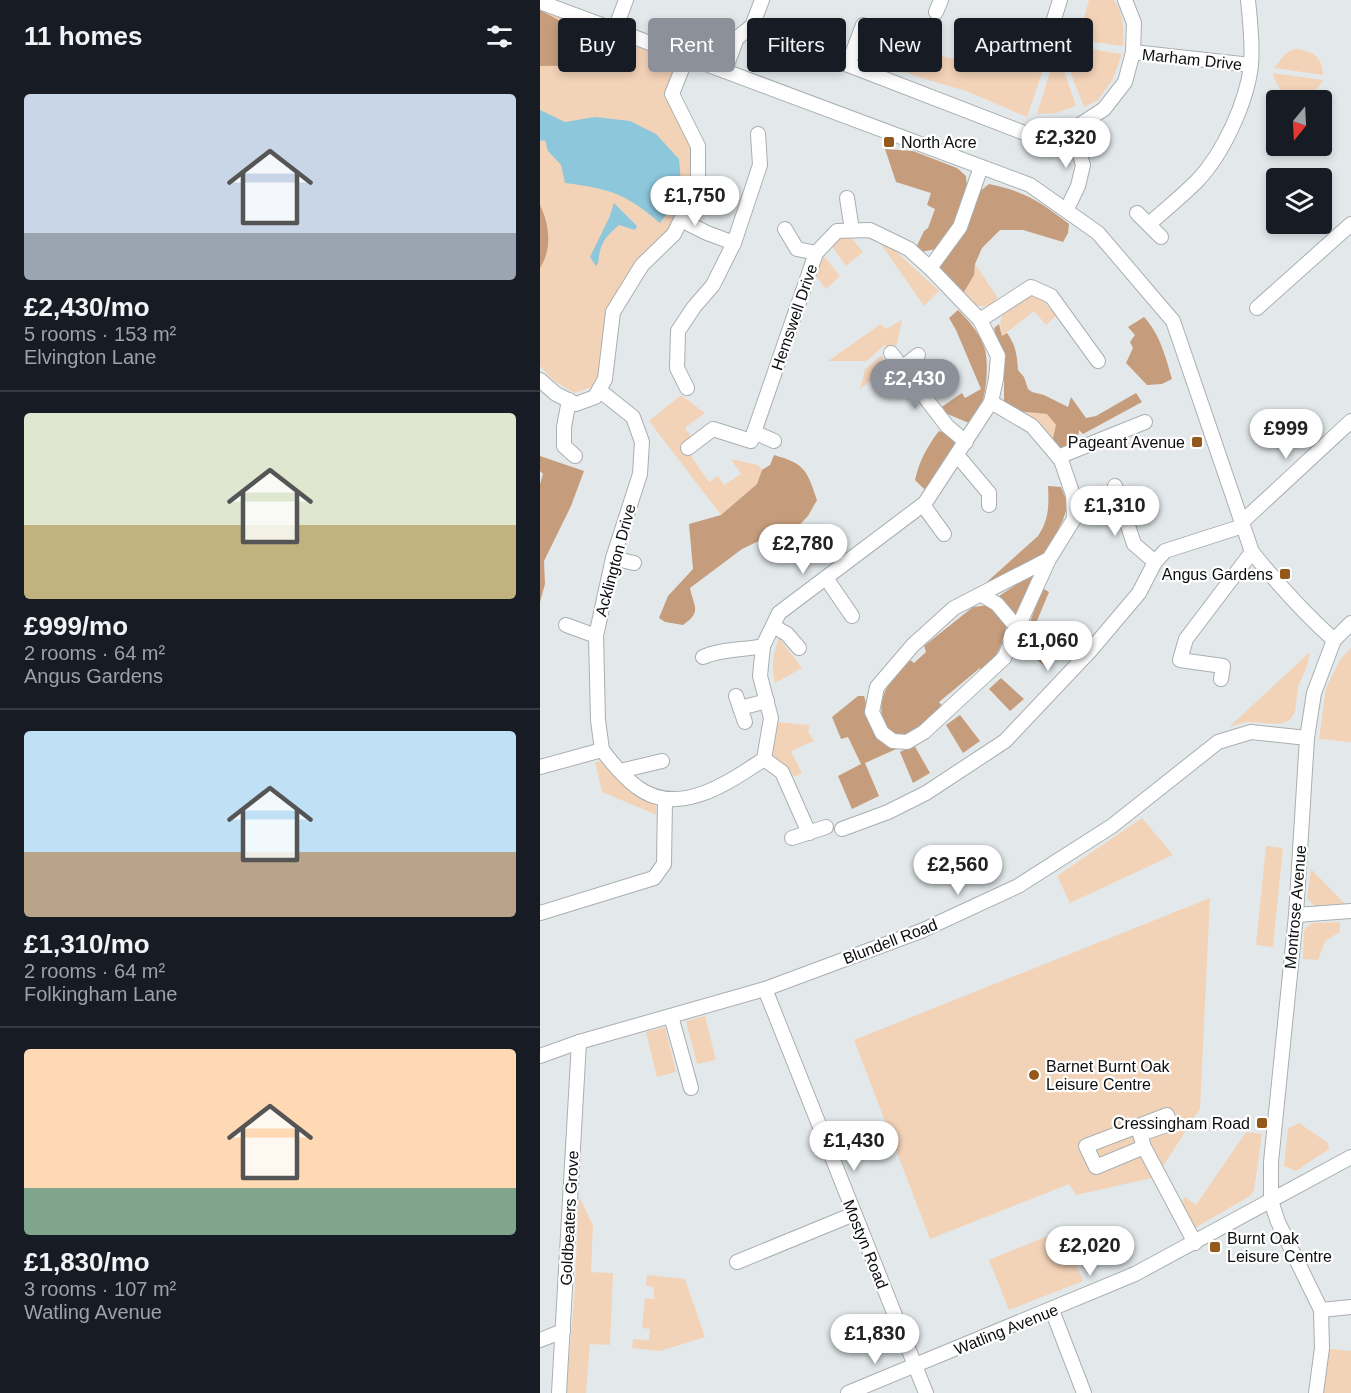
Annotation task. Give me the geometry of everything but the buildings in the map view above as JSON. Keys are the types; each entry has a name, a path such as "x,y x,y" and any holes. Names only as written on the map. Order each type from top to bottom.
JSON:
{"street":[{"path":"619,18 626,0"},
{"path":"735,43 737,38 752,26 762,0"},
{"path":"1054,18 1060,0"},
{"path":"858,39 848,65 1027,134 1072,130 1104,109 1125,82 1132,52 1134,23 1125,0"},
{"path":"1149,224 1198,179 1228,137 1245,95 1251,65 1252,38 1248,0"},
{"path":"540,2 583,18"},
{"name":"Marham Drive","path":"1132,52 1251,65"},
{"path":"540,380 556,394 576,404 595,397 602,384 613,312 642,265 674,234 698,184 698,146 672,94 681,72"},
{"path":"730,72 1030,185 1098,233 1173,321 1252,552 1270,575 1334,640"},
{"path":"1067,209 1078,186 1083,165 1072,130"},
{"path":"687,388 677,368 678,331 713,285 734,243 760,165 758,134"},
{"path":"930,268 960,228 981,167"},
{"path":"540,767 602,750 638,788 665,800 693,796 727,784 764,759 771,718 760,676 763,646 779,613 922,505 991,402 998,356 980,320 909,249 870,230 852,230 847,198"},
{"path":"1137,213 1161,237"},
{"path":"681,220 734,243"},
{"path":"1257,308 1351,224"},
{"path":"785,229 797,249 816,254"},
{"name":"Hemswell Drive","path":"753,437 816,254 837,231 852,230"},
{"path":"980,320 1031,286 1050,296 1098,362"},
{"path":"891,353 947,426 966,442"},
{"path":"902,368 918,355"},
{"name":"Acklington Drive","path":"602,384 633,417 642,442 640,474 613,558 596,636 598,720 602,750"},
{"path":"569,400 564,427 564,446 575,456"},
{"path":"991,402 1032,426 1058,457 1073,495 1074,519 1050,559 1004,658 924,732 907,742 893,741 882,733 872,712 877,687 913,645 954,608 1050,559"},
{"path":"842,829 888,812 926,793 1005,741 1090,651 1138,593 1155,562 1165,551 1242,524 1351,421"},
{"path":"1058,457 1145,422"},
{"path":"688,448 713,429 774,441"},
{"path":"957,455 989,493 989,505"},
{"path":"1115,486 1134,544 1155,562"},
{"path":"922,505 944,534"},
{"path":"1221,679 1223,666 1180,660 1186,639 1252,552"},
{"path":"613,558 634,563"},
{"path":"826,578 852,616"},
{"path":"982,595 998,604 1018,629"},
{"name":"Montrose Avenue","path":"1271,1201 1271,1162 1296,915 1307,738 1314,693 1334,640 1351,623"},
{"path":"566,625 596,636"},
{"path":"773,626 787,634 799,648"},
{"path":"702,657 715,652 763,646"},
{"path":"745,722 738,702 767,700"},
{"name":"Blundell Road","path":"540,1056 579,1042 765,989 921,931 1018,886 1112,826 1218,742 1251,732 1307,738"},
{"path":"764,759 782,772 809,833"},
{"path":"620,771 662,761"},
{"path":"540,913 654,878 664,864 665,800"},
{"path":"792,838 826,827"},
{"path":"1296,915 1351,911"},
{"name":"Mostyn Road","path":"765,989 915,1366"},
{"path":"671,1016 691,1088"},
{"name":"Goldbeaters Grove","path":"559,1393 579,1042"},
{"path":"1144,1147 1096,1167 1086,1146 1167,1115 1170,1124 1140,1134 1144,1147 1195,1243"},
{"name":"Watling Avenue","path":"848,1393 1135,1274 1351,1157"},
{"path":"1271,1201 1278,1222 1321,1310 1322,1348 1316,1393"},
{"path":"737,1262 854,1214"},
{"path":"1321,1310 1351,1307"},
{"path":"1052,1310 1084,1393"},
{"path":"540,1340 563,1331"},
{"path":"915,1366 926,1393"}],"shaded area":[{"path":"1089,0 1114,0 1122,16 1123,46 1093,42 1093,18 1084,18"},
{"path":"540,2 583,18 558,18 558,72 636,72 636,38 648,42 648,72 680,72 672,94 697,143 699,184 674,233 612,313 605,378 589,388 574,393 553,380 540,366"},
{"path":"540,10 558,20 558,66 540,66"},
{"path":"1093,49 1122,54 1113,79 1098,100 1084,107 1070,72 1093,72"},
{"path":"1294,49 1315,55 1321,63 1323,75 1274,68 1286,53"},
{"path":"942,55 954,58 954,72 1042,72 1027,117 966,91 906,72 942,72"},
{"path":"1050,72 1064,72 1076,106 1056,113 1037,114"},
{"path":"1273,73 1323,80 1316,90 1281,90"},
{"path":"885,149 913,151 957,168 966,176 967,189 957,224 936,249 921,252 916,248 924,231 928,228 935,209 927,205 931,193 896,182"},
{"path":"989,184 1022,194 1050,209 1069,224 1068,233 1063,242 1023,230 1000,230 982,248 975,264 974,275 964,292 938,266 979,192"},
{"path":"540,205 548,229 548,245 540,268"},
{"path":"841,236 850,236 863,252 846,266 832,246"},
{"path":"878,240 889,245 939,291 924,306"},
{"path":"824,256 840,276 826,289 815,275"},
{"path":"975,264 998,298 989,306 977,306 964,292 974,275"},
{"path":"1026,296 1039,296 1056,316 1046,325 1034,311 1002,336 1002,316"},
{"path":"958,310 978,335 985,350 986,359 984,398 969,423 945,413 940,408 962,393 965,398 981,389 949,318"},
{"path":"1144,317 1158,339 1172,379 1162,384 1147,385 1126,363 1133,348 1130,342 1135,335 1128,327"},
{"path":"902,320 897,344 892,350 884,345 867,361 828,361 881,324 886,329"},
{"path":"999,324 1002,336 1007,333 1012,342 1018,370 1032,392 1044,395 1068,407 1071,397 1086,418 1096,416 1136,393 1142,402 1083,434 1079,430 1078,440 1066,449 1055,448 1053,438 1056,425 1047,414 1016,411 1004,404 1004,367 994,328"},
{"path":"881,356 889,367 860,389 865,369"},
{"path":"681,395 705,413 685,428 691,436 682,443 709,482 718,476 724,485 741,474 731,459 758,465 762,470 757,484 721,515 649,421"},
{"path":"1016,411 1047,414 1056,425 1053,438 1039,423"},
{"path":"939,431 955,440 954,446 939,474 924,489 915,480 924,454"},
{"path":"774,455 799,466 811,482 817,500 808,516 787,538 765,538 742,549 690,588 695,613 683,625 665,622 659,618 668,596 693,569 689,524 721,515 757,484 762,470 770,465"},
{"path":"540,456 584,471 571,506 544,561 545,584 540,602 540,484 543,474 540,471"},
{"path":"1048,486 1061,487 1068,504 1063,520 1045,555 977,591 1038,536 1048,512"},
{"path":"1040,569 1017,618 996,598"},
{"path":"1044,589 1049,592 1034,628 1063,650 1048,669 1022,647 1037,602"},
{"path":"989,605 1007,623 1002,643 993,660 983,671 980,668 939,702 943,707 924,724 902,737 895,734 885,723 881,708 884,693 892,679 910,660 914,663 926,652 924,646 973,607"},
{"path":"779,638 802,668 775,683 773,660"},
{"path":"1351,648 1351,742 1319,739 1326,688 1340,660"},
{"path":"1310,652 1298,687 1295,712 1290,720 1280,724 1246,722 1229,727"},
{"path":"1001,678 1024,699 1010,711 989,689"},
{"path":"858,696 864,696 868,717 875,730 883,737 903,746 865,763 879,796 852,809 838,776 861,764 848,737 841,739 832,717"},
{"path":"960,715 980,741 963,753 946,725"},
{"path":"777,722 810,725 808,731 814,741 791,751 802,773 794,777 789,768 770,757"},
{"path":"914,745 930,773 913,783 900,752"},
{"path":"595,762 601,762 629,791 655,802 657,815 602,792"},
{"path":"1142,818 1173,855 1070,903 1057,876"},
{"path":"1266,846 1283,848 1273,947 1256,945"},
{"path":"1311,869 1346,905 1316,907 1307,898"},
{"name":"Barnet Burnt Oak Leisure Centre","path":"1210,898 1200,1109 1156,1177 1076,1195 1069,1184 930,1239 854,1040"},
{"path":"1340,922 1340,932 1325,941 1318,960 1303,959 1304,930 1312,923"},
{"path":"705,1016 716,1060 697,1064 686,1021"},
{"path":"665,1027 676,1072 657,1077 646,1032"},
{"path":"1299,1123 1328,1143 1329,1149 1296,1171 1284,1166 1288,1128"},
{"path":"1246,1132 1262,1134 1254,1190 1250,1196 1193,1229 1180,1202 1185,1197 1196,1205"},
{"path":"579,1196 593,1226 591,1272 613,1273 610,1345 590,1344 586,1393 566,1393 574,1301"},
{"path":"1062,1230 1083,1281 1009,1310 989,1260"},
{"path":"647,1275 685,1279 705,1337 660,1351 632,1348 633,1339 649,1340 650,1329 642,1328 645,1298 654,1299 654,1287 646,1286"},
{"path":"1323,1348 1351,1351 1351,1393 1316,1393"}],"water":[{"path":"540,110 565,122 595,117 630,121 656,134 679,159 681,183 672,207 660,223 637,205 616,194 606,190 565,183 561,165 548,151 545,140 540,141"},
{"path":"614,203 637,226 635,230 619,225 613,230 603,243 596,266 590,257"}],"place":[{"name":"North Acre","path":"889,142"},
{"name":"Pageant Avenue","path":"1197,442"},
{"name":"Angus Gardens","path":"1285,574"},
{"name":"Barnet Burnt Oak Leisure Centre","path":"1034,1075"},
{"name":"Cressingham Road","path":"1262,1123"},
{"name":"Burnt Oak Leisure Centre","path":"1215,1247"}]}
